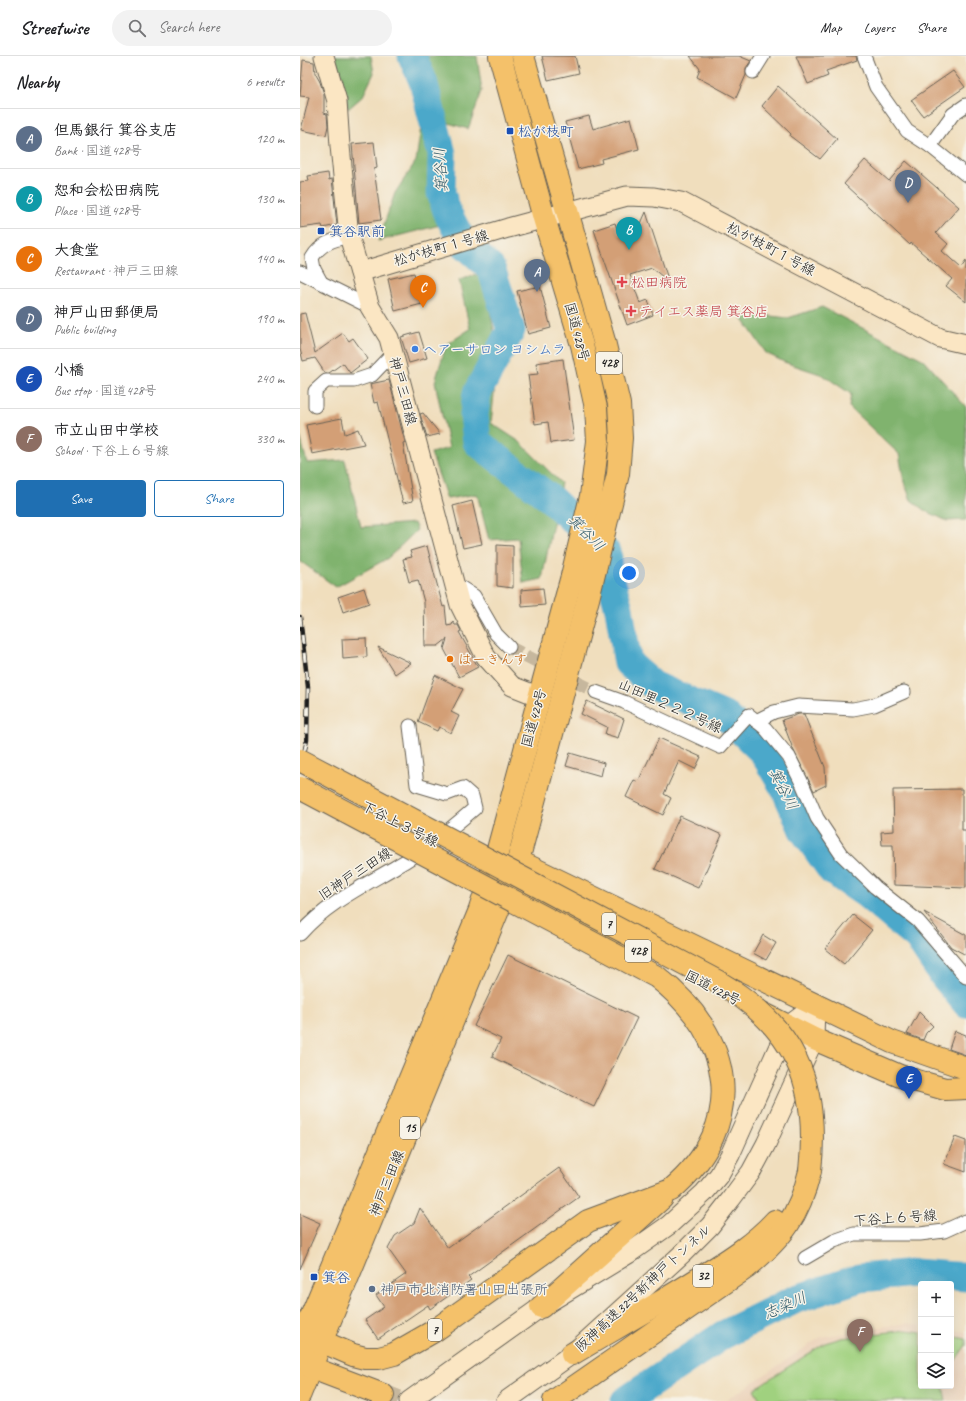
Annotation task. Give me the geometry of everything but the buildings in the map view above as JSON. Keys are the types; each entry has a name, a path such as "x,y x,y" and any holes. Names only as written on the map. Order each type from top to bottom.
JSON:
{"highway":[{"name":"国道428号","path":"500,56 544,218 582,345 596,408 598,441 591,496 572,576 493,868 509,886 814,1039 900,1076 945,1089 966,1088"},
{"name":"国道428号","path":"523,56 604,341 619,404 621,438 618,474 588,599 518,861 814,1006 892,1042 966,1068"},
{"name":"7","path":"303,775 717,981 738,993 755,1007 785,1040 804,1079 810,1100 813,1123 810,1170"},
{"name":"7","path":"303,775 656,978 674,991 690,1008 703,1025 713,1045 720,1066 722,1087 718,1128 710,1145 686,1178 541,1307"},
{"name":"32","path":"572,1354 679,1291 753,1241 787,1207 810,1170"},
{"path":"554,1401 746,1268 761,1255 787,1227 798,1210 810,1170"},
{"name":"7","path":"323,1342 353,1355 365,1358 379,1358 394,1354 434,1331 588,1221 671,1190"},
{"path":"300,1347 323,1342"},
{"path":"306,1359 382,1394"}],"main road":[{"name":"神戸三田線","path":"300,1395 306,1359 323,1342 518,861"},
{"name":"神戸三田線","path":"300,1342 476,918 493,868"}],"street":[{"name":"神戸三田線","path":"324,56 337,100 349,236 370,307 389,338 460,604 486,658 512,686 540,697"},
{"path":"754,72 763,56"},
{"path":"864,56 876,87 906,131 930,146 966,175"},
{"path":"930,146 953,114 966,105"},
{"name":"松が枝町１号線","path":"360,272 508,228 627,196 654,197 681,202 940,338 966,344"},
{"path":"321,282 314,269 312,258 317,249 330,241 349,236"},
{"path":"300,272 370,307"},
{"path":"316,406 315,390 326,380 354,381 372,375 393,353"},
{"path":"454,583 474,596 496,634 509,647"},
{"name":"山田里２２２号線","path":"596,692 624,702 705,742 720,747 750,721"},
{"path":"750,721 774,712 798,706 853,709 874,705 904,692"},
{"path":"750,721 765,728 789,757 817,818 841,854 875,887 918,921 966,977"},
{"name":"旧神戸三田線","path":"300,934 308,924 350,893 399,866 475,808 472,796 463,788 447,794 417,785 410,726"},
{"name":"下谷上３号線","path":"303,775 431,842 493,868"},
{"path":"493,868 518,861"},
{"name":"阪神高速32号新神戸トンネル","path":"409,1401 541,1307 650,1240 688,1210 719,1175 730,1155 788,1026 814,1006"},
{"name":"阪神高速32号新神戸トンネル","path":"506,1401 572,1354 683,1253 710,1226 751,1172 766,1144 814,1039 814,1006"},
{"name":"下谷上６号線","path":"805,1258 834,1241 854,1234 920,1234 944,1231 966,1221"}],"shaded area":[{"path":"906,1323 918,1325 918,1389 954,1389 954,1330 966,1332 966,1366 964,1372 966,1378 966,1401 725,1401 821,1337"}],"green space":[{"path":"335,56 371,56 374,73 363,96 348,109"},
{"path":"424,56 477,56 482,91 468,129 442,121 435,147 435,204 444,224 378,241 395,193 416,161 423,113 432,73"},
{"path":"483,273 494,331 513,345 495,384 491,423 520,442 561,483 542,579 523,583 518,538 489,540 477,494 447,499 431,453 449,448 435,382 446,345 470,329 459,280"},
{"path":"822,307 924,360 966,407 966,520 947,521 924,510 911,500 904,482 899,454 849,407 851,394 823,375 784,362 766,353 742,318 762,315 788,318"},
{"path":"300,436 307,463 345,460 361,527 414,523 417,530 388,558 336,587 300,561"},
{"path":"906,1330 918,1332 918,1389 944,1389 946,1401 761,1401 754,1389 825,1343 842,1338"},
{"path":"954,1337 966,1339 966,1345 954,1363"}],"waterway":[{"name":"箕谷川","path":"412,56 423,81 442,154 441,193 448,214 464,244 491,268 511,330 477,393 474,415 477,442 552,500 606,552 608,558 606,563 619,609 628,663 653,685 727,717 763,752 786,791 803,830 832,871 866,894 918,938 942,974 966,1003"},
{"name":"志染川","path":"625,1401 723,1335 796,1299 860,1278 915,1273 966,1277"}],"tunnel":[{"path":"509,647 596,692"},
{"path":"383,1395 398,1401"}],"railway":[{"path":"300,617 308,687 307,740 300,771"}],"place":[{"name":"松が枝町","path":"510,131"},
{"name":"神戸山田郵便局","path":"908,203"},
{"name":"箕谷駅前","path":"321,231"},
{"name":"恕和会松田病院","path":"629,250"},
{"name":"松田病院","path":"622,282"},
{"name":"但馬銀行 箕谷支店","path":"537,292"},
{"name":"大食堂","path":"423,308"},
{"name":"テイエス薬局 箕谷店","path":"631,311"},
{"name":"ヘアーサロン ヨシムラ","path":"415,349"},
{"name":"はーきんす","path":"450,659"},
{"name":"小橋","path":"909,1099"},
{"name":"箕谷","path":"314,1277"},
{"name":"神戸市北消防署山田出張所","path":"372,1289"},
{"name":"市立山田中学校","path":"860,1352"}]}
